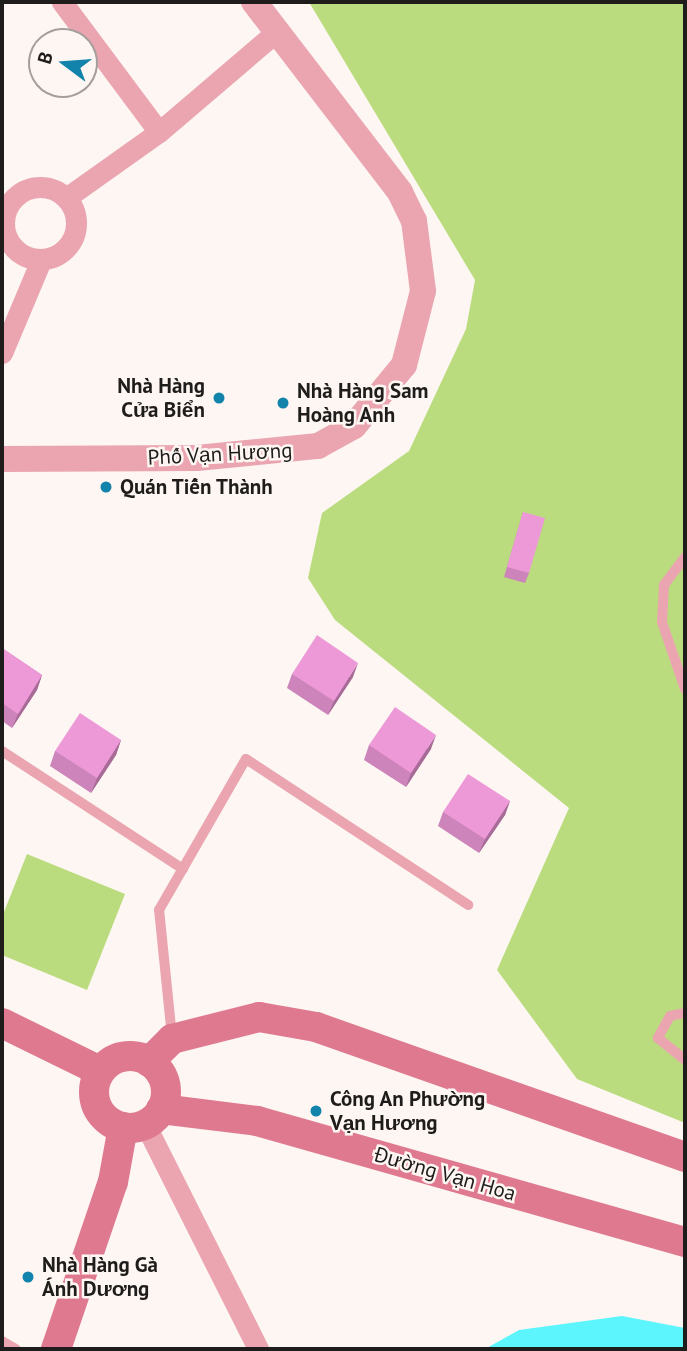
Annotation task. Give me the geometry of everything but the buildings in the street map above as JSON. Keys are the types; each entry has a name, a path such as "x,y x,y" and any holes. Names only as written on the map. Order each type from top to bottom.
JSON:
{"main road":[{"path":"149,1062 172,1040 259,1017 316,1027 685,1157"},
{"path":"2,1023 100,1071"},
{"path":"56,1349 113,1182 143,1120 165,1087 149,1062 121,1057 100,1071"},
{"path":"100,1071 97,1107 143,1120"},
{"name":"Đường Vạn Hoa","path":"143,1120 244,1118 685,1242"}],"street":[{"path":"62,2 159,132"},
{"name":"Phố Vạn Hương","path":"2,460 197,458 307,449 354,426 397,376 423,291 414,221 400,192 254,2"},
{"path":"66,198 159,132 276,32"},
{"path":"33,188 66,198 74,209 74,237 55,257 41,260 10,244 7,210 33,188"},
{"path":"2,353 41,260"},
{"path":"143,1120 258,1349"}],"lane":[{"path":"685,557 664,586 662,622 685,689"},
{"path":"2,751 183,869"},
{"path":"172,1040 159,910 246,759 468,905"},
{"path":"685,1013 670,1016 657,1038 685,1060"},
{"path":"2,1341 16,1349"}],"green space":[{"path":"309,2 685,2 685,1123 577,1079 497,970 569,808 335,620 308,578 322,513 409,451 466,329 475,280"},
{"path":"27,854 125,894 87,990 2,955 2,917"}],"water":[{"path":"622,1316 685,1328 685,1349 485,1349 519,1330"}],"place":[{"name":"Nhà Hàng Cửa Biển","path":"219,398"},
{"name":"Nhà Hàng Sam Hoàng Anh","path":"283,403"},
{"name":"Quán Tiến Thành","path":"106,487"},
{"name":"Công An Phường Vạn Hương","path":"316,1111"},
{"name":"Nhà Hàng Gà Ánh Dương","path":"28,1277"}]}
